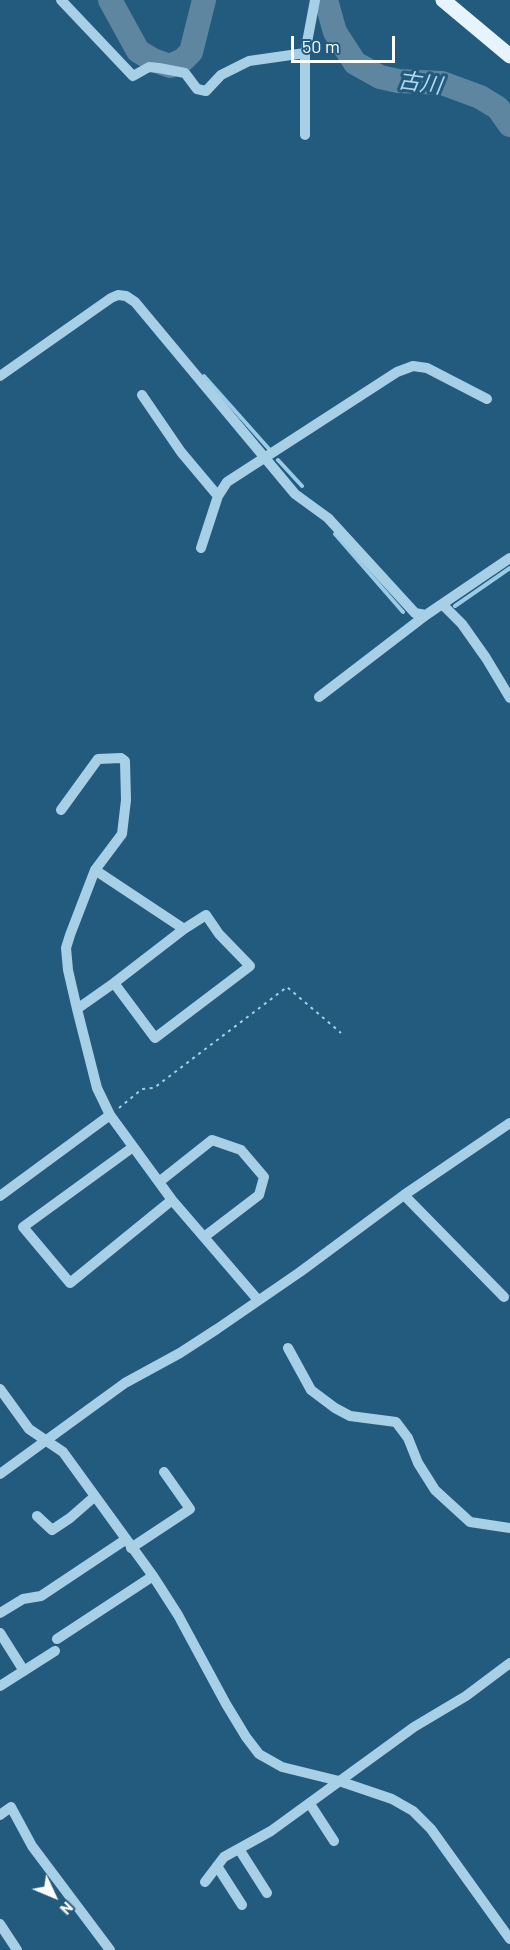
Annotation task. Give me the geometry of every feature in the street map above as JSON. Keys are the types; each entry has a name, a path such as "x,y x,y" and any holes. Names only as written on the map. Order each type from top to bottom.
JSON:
{"main road":[{"path":"443,0 510,56"}],"street":[{"path":"61,0 133,76 149,67 159,68 185,74 196,89 206,91 221,75 249,62 305,52"},
{"path":"305,135 305,52 315,0"},
{"path":"0,376 111,298 118,295 126,296 135,303 295,494 328,518 416,613 426,615"},
{"path":"201,548 218,496 227,482 397,372 413,366 427,368 487,399"},
{"path":"142,395 181,452 218,496"},
{"path":"319,697 426,615 510,558"},
{"path":"443,605 462,624 510,698"},
{"path":"61,810 98,759 121,758 125,761 126,800 122,834 95,870 66,948 76,1009 97,1088 110,1115 172,1200 258,1300"},
{"path":"95,870 184,929"},
{"path":"76,1009 206,915 219,934 250,966 154,1038 114,982"},
{"path":"0,1196 110,1115"},
{"path":"0,1474 125,1383 180,1353 300,1272 404,1195 510,1123"},
{"path":"159,1182 212,1140 241,1150 264,1177 259,1195 204,1238"},
{"path":"133,1147 23,1227 70,1283 172,1200"},
{"path":"404,1195 504,1297"},
{"path":"288,1348 311,1390 335,1408 350,1416 396,1422 408,1438 418,1463 435,1490 470,1522 510,1527"},
{"path":"0,1389 29,1429 63,1452 153,1576 178,1615 226,1704 259,1754 282,1767 339,1781 392,1799 413,1811 431,1828 510,1939"},
{"path":"0,1613 23,1599 41,1596 190,1509 164,1472"},
{"path":"37,1516 52,1530 94,1497"},
{"path":"57,1639 153,1576"},
{"path":"0,1633 24,1671"},
{"path":"0,1686 55,1651"},
{"path":"205,1882 224,1857 271,1831 414,1726 466,1696 510,1663"},
{"path":"310,1804 334,1841"},
{"path":"0,1815 11,1807 32,1846 110,1950"},
{"path":"239,1849 267,1893"},
{"path":"217,1866 242,1905"},
{"path":"0,1924 17,1950"}],"path":[{"path":"110,1115 142,1089 154,1088 287,987 341,1033"}],"waterway":[{"name":"古川","path":"110,0 138,51 170,66 183,60 191,52 204,0"},
{"name":"古川","path":"326,0 335,32 355,63 380,77 398,81 442,83 480,97 498,108 510,125"},
{"path":"204,376 269,449"},
{"path":"278,460 302,486"},
{"path":"335,534 403,612"},
{"path":"455,606 510,568"}]}
